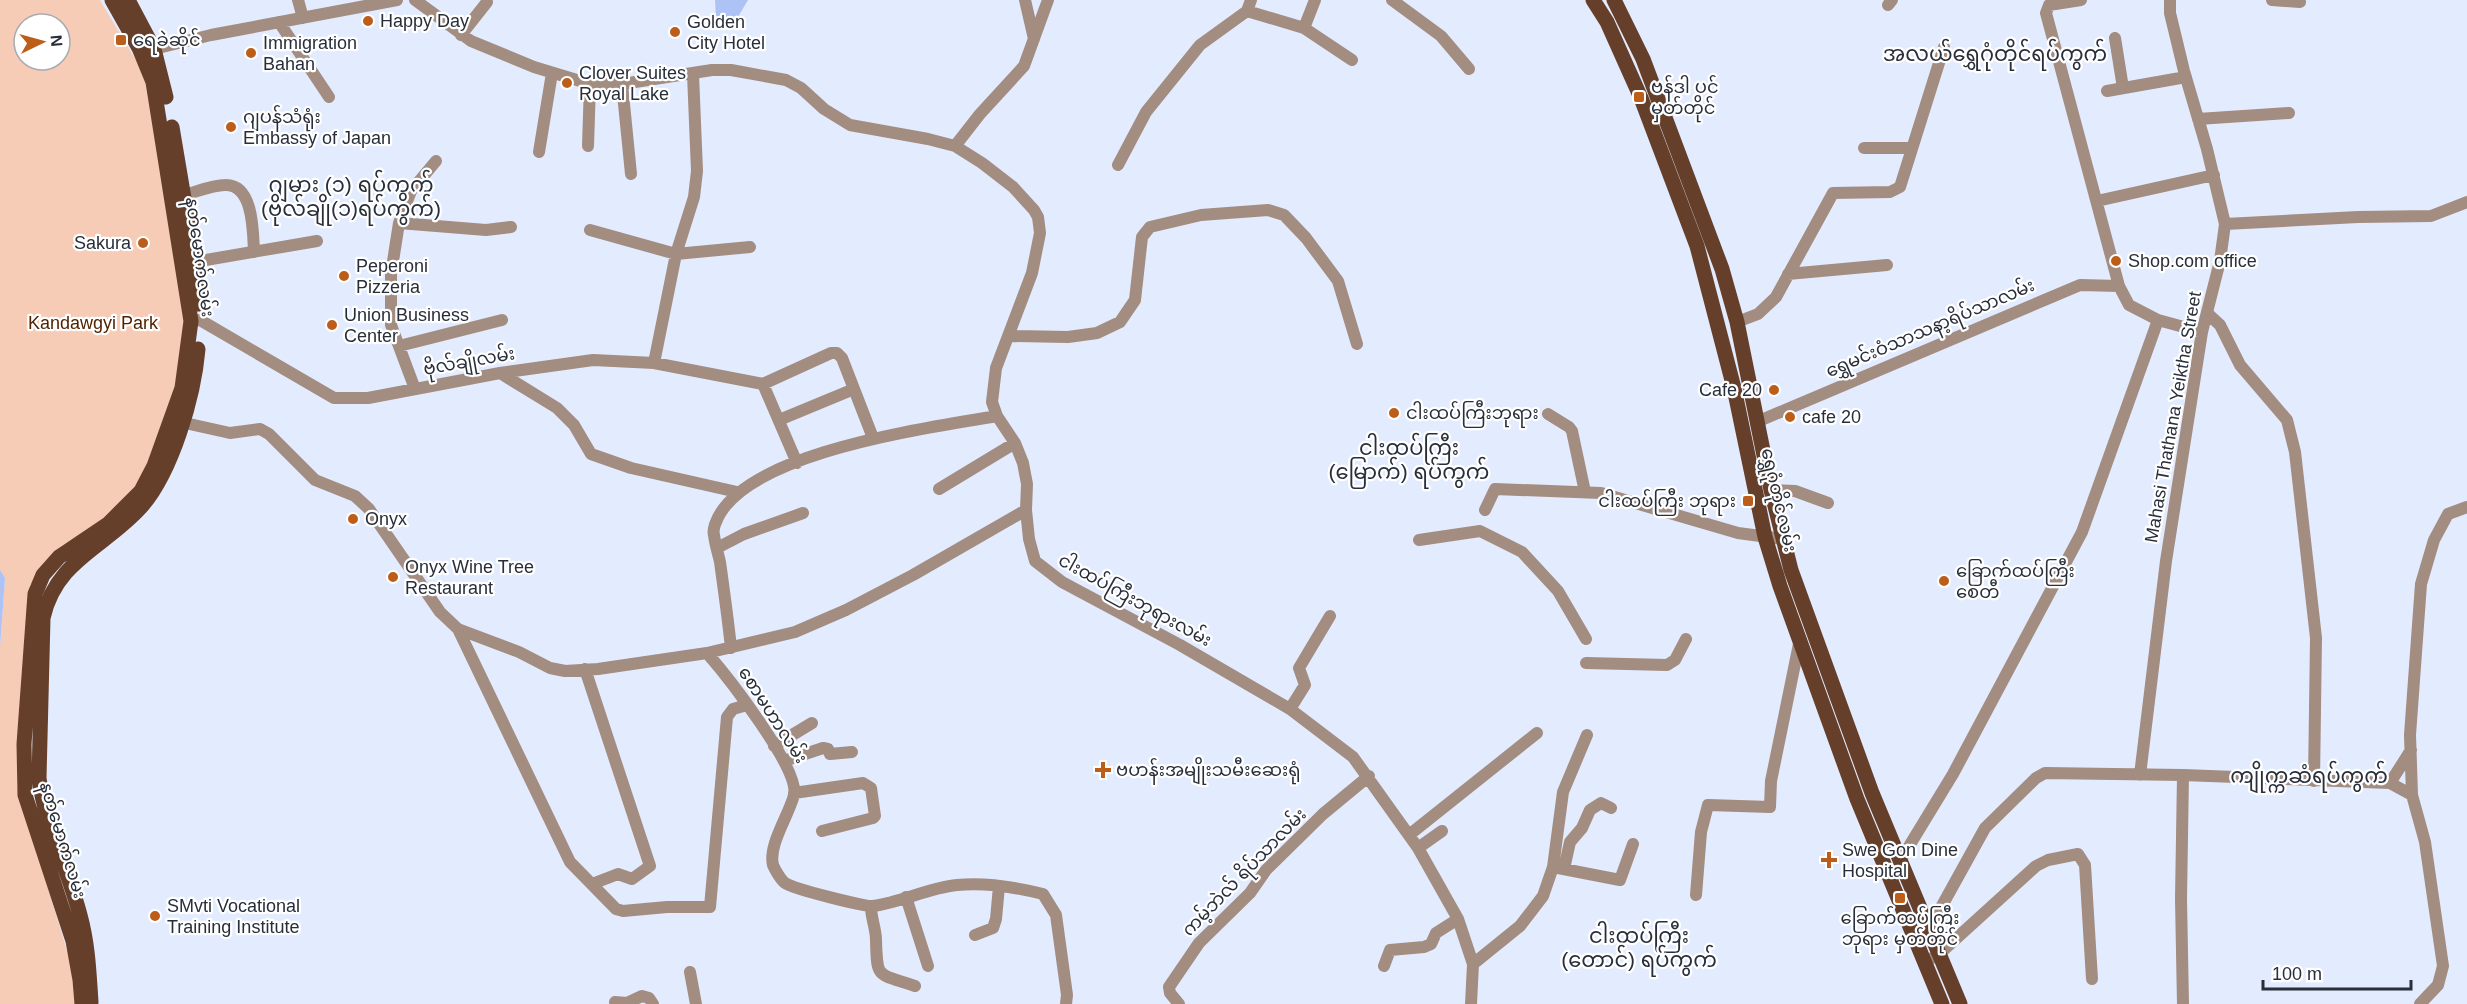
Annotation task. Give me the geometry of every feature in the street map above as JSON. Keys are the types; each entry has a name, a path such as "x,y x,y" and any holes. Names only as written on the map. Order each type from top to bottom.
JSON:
{"main road":[{"name":"နတ်မောက်လမ်း","path":"112,0 146,49"},
{"name":"နတ်မောက်လမ်း","path":"82,1004 73,941 39,778 40,656 45,607 49,594 66,570 124,524 154,492 176,442 177,421 196,373 196,320 174,169 146,49 128,0"},
{"name":"ရွှေဂုံတိုင်လမ်း","path":"1593,0 1607,22 1641,98 1697,246 1734,388 1765,537 1780,586 1857,799 1931,959 1942,1004"},
{"name":"ရွှေဂုံတိုင်လမ်း","path":"1614,0 1642,59 1722,269 1737,322 1791,570 1872,793 1900,861 1921,934"},
{"name":"နတ်မောက်လမ်း","path":"174,169 184,195 194,262 191,278"},
{"name":"နတ်မောက်လမ်း","path":"57,868 80,915 89,961 92,1004"},
{"name":"ရွှေဂုံတိုင်လမ်း","path":"1931,959 1960,1004"}],"street":[{"path":"298,0 303,18"},
{"path":"146,49 398,0"},
{"name":"ငါးထပ်ကြီးဘုရားလမ်း","path":"414,0 461,35 552,73 590,84 622,84 731,70 772,76 801,88 830,113 850,126 928,139 955,146 1013,187 1038,217 1040,233 1038,250 996,369 992,402 997,416 1015,443 1023,463 1027,484 1026,510 1031,551 1035,561 1062,582 1180,645 1290,709 1348,753 1369,777 1418,848 1458,919 1473,964 1471,1004"},
{"path":"1025,0 1034,39"},
{"path":"955,146 980,114 1024,66 1048,0"},
{"path":"1304,28 1315,0"},
{"path":"1392,0 1441,36 1469,69"},
{"path":"2080,0 2049,5 2046,13 2119,286 2129,305 2158,320 2202,333"},
{"name":"Mahasi Thathana Yeiktha Street","path":"2140,775 2166,561 2202,333 2220,261 2224,224 2214,175 2170,13 2170,0"},
{"path":"2272,0 2300,2"},
{"path":"461,35 487,2"},
{"path":"1118,165 1146,112 1200,45 1249,6 1304,28 1352,60"},
{"path":"279,22 329,97"},
{"path":"2115,38 2123,88"},
{"path":"1737,322 1758,314 1776,297 1833,193 1895,191 1900,187 1910,148 1944,47"},
{"path":"539,152 552,73"},
{"path":"654,363 676,254 694,197 697,171 693,74"},
{"path":"2107,90 2186,77"},
{"path":"588,146 590,84"},
{"path":"622,84 631,174"},
{"path":"2198,119 2289,113"},
{"path":"1864,148 1910,148"},
{"path":"415,389 391,326 391,274 399,224 411,191 436,161"},
{"path":"2097,201 2214,175"},
{"path":"184,195 225,185 240,191 251,212 254,252"},
{"path":"2224,224 2358,217 2431,216 2467,202"},
{"path":"1009,336 1077,336 1097,333 1120,322 1135,300 1142,237 1150,227 1201,215 1268,210 1284,215 1306,238 1338,281 1357,344"},
{"path":"399,224 486,230 511,226"},
{"path":"590,230 676,254 750,247"},
{"path":"194,262 317,241"},
{"path":"1788,274 1887,265"},
{"name":"ရွှေမင်းဝံသာသနာ့ရိပ်သာလမ်း","path":"1759,421 2080,285 2119,286"},
{"path":"2207,313 2220,326 2240,365 2287,420 2295,452 2316,638 2314,781"},
{"name":"ဗိုလ်ချိုလမ်း","path":"196,320 334,398 368,398 500,373 593,360 654,363 763,384"},
{"path":"399,346 502,320"},
{"path":"1900,861 1953,774 2082,532 2158,320"},
{"path":"797,463 763,384 831,353 837,353 843,358 873,438"},
{"path":"500,373 541,396 557,408 574,425 591,454 632,468 737,492"},
{"path":"779,420 854,389"},
{"path":"1548,414 1572,431 1585,492"},
{"path":"731,648 717,548 713,535 715,523 737,492 819,453 873,438 997,416"},
{"path":"177,421 230,433 260,429 269,434 315,480 355,496 369,509 440,612 458,628 509,648 550,668 565,671 707,653 795,632 846,610 913,575 1026,510"},
{"path":"939,489 1015,443"},
{"path":"1485,510 1495,489 1585,492 1611,496 1737,533 1783,539"},
{"path":"1772,490 1795,491 1828,503"},
{"path":"2420,1004 2438,985 2443,966 2424,842 2412,795 2410,735 2421,584 2434,540 2448,514 2467,507"},
{"path":"717,548 744,534 803,513"},
{"path":"1419,540 1480,531 1522,552 1558,591 1586,639"},
{"path":"1290,709 1305,685 1299,668 1330,616"},
{"path":"458,628 570,862 616,909 623,911 667,907 710,907 727,717 733,709 747,705"},
{"path":"1696,895 1701,832 1707,805 1770,807 1771,781 1800,638"},
{"path":"1586,663 1668,665 1675,660 1686,639"},
{"name":"စောမဟာလမ်း","path":"707,653 747,705 793,779 794,793 773,853 773,865 783,882 795,888 871,907 958,885 1013,886 1043,894 1056,915 1067,995 1066,1004"},
{"path":"585,669 650,866 632,879 618,874 592,884"},
{"path":"774,746 812,723"},
{"path":"1408,836 1537,733"},
{"path":"1559,868 1563,792 1587,735"},
{"path":"783,761 824,748 833,754 852,752"},
{"path":"2390,783 2412,750"},
{"path":"1921,934 1985,828 2036,778 2045,773 2183,775 2390,783 2412,795"},
{"path":"2183,775 2181,899 2183,1004"},
{"name":"ကမ့်ဘဲလ် ရိပ်သာလမ်း","path":"1179,1004 1170,993 1169,987 1199,943 1250,893 1266,870 1323,814 1369,777"},
{"path":"794,793 863,783 871,788 875,816 873,818 822,831"},
{"path":"1473,964 1520,926 1543,896 1570,842 1582,828 1590,810 1601,803 1611,808"},
{"path":"1418,848 1442,831"},
{"path":"1559,868 1620,880 1634,844"},
{"path":"1931,959 2036,866 2063,856 2078,854 2085,865 2092,979"},
{"path":"975,935 993,928 999,886"},
{"path":"906,897 928,966"},
{"path":"871,907 876,937 875,961 878,970 884,975 915,986"},
{"path":"1383,966 1390,950 1424,947 1431,944 1436,933 1458,919"},
{"path":"690,972 696,1004"},
{"path":"615,1002 627,1003 642,996 649,998 652,1004"}],"green space":[{"name":"Kandawgyi Park","path":"0,0 100,0 147,79 188,323 179,387 140,486 106,520 61,546 30,585 21,682 17,786 71,964 75,1004 0,1004 0,647 5,578 0,570"}],"water":[{"path":"715,0 748,0 735,22 726,23 716,18"},
{"path":"0,570 5,578 0,647"}],"place":[{"name":"Happy Day","path":"368,21"},
{"name":"Golden City Hotel","path":"675,32"},
{"name":"ရေခဲဆိုင်","path":"121,40"},
{"name":"Immigration Bahan","path":"251,53"},
{"name":"Clover Suites Royal Lake","path":"567,83"},
{"name":"ဗန်ဒါ ပင် မှတ်တိုင်","path":"1639,97"},
{"name":"ဂျပန်သံရုံး Embassy of Japan","path":"231,127"},
{"name":"Sakura","path":"143,243"},
{"name":"Shop.com office","path":"2116,261"},
{"name":"Peperoni Pizzeria","path":"344,276"},
{"name":"Union Business Center","path":"332,325"},
{"name":"Cafe 20","path":"1774,390"},
{"name":"ငါးထပ်ကြီးဘုရား","path":"1394,413"},
{"name":"cafe 20","path":"1790,417"},
{"name":"ငါးထပ်ကြီး ဘုရား","path":"1748,501"},
{"name":"Onyx","path":"353,519"},
{"name":"Onyx Wine Tree Restaurant","path":"393,577"},
{"name":"ခြောက်ထပ်ကြီး စေတီ","path":"1944,581"},
{"name":"ဗဟန်းအမျိုးသမီးဆေးရုံ","path":"1103,770"},
{"name":"Swe Gon Dine Hospital","path":"1829,860"},
{"name":"ခြောက်ထပ်ကြီး ဘုရား မှတ်တိုင်","path":"1900,898"},
{"name":"SMvti Vocational Training Institute","path":"155,916"}],"district":[{"name":"အလယ်ရွှေဂုံတိုင်ရပ်ကွက်","path":"1995,53"},
{"name":"ဂျမား (၁) ရပ်ကွက် (ဗိုလ်ချို(၁)ရပ်ကွက်)","path":"351,196"},
{"name":"ငါးထပ်ကြီး (မြောက်) ရပ်ကွက်","path":"1409,459"},
{"name":"ကျိုက္ကဆံရပ်ကွက်","path":"2309,775"},
{"name":"ငါးထပ်ကြီး (တောင်) ရပ်ကွက်","path":"1639,947"}]}
